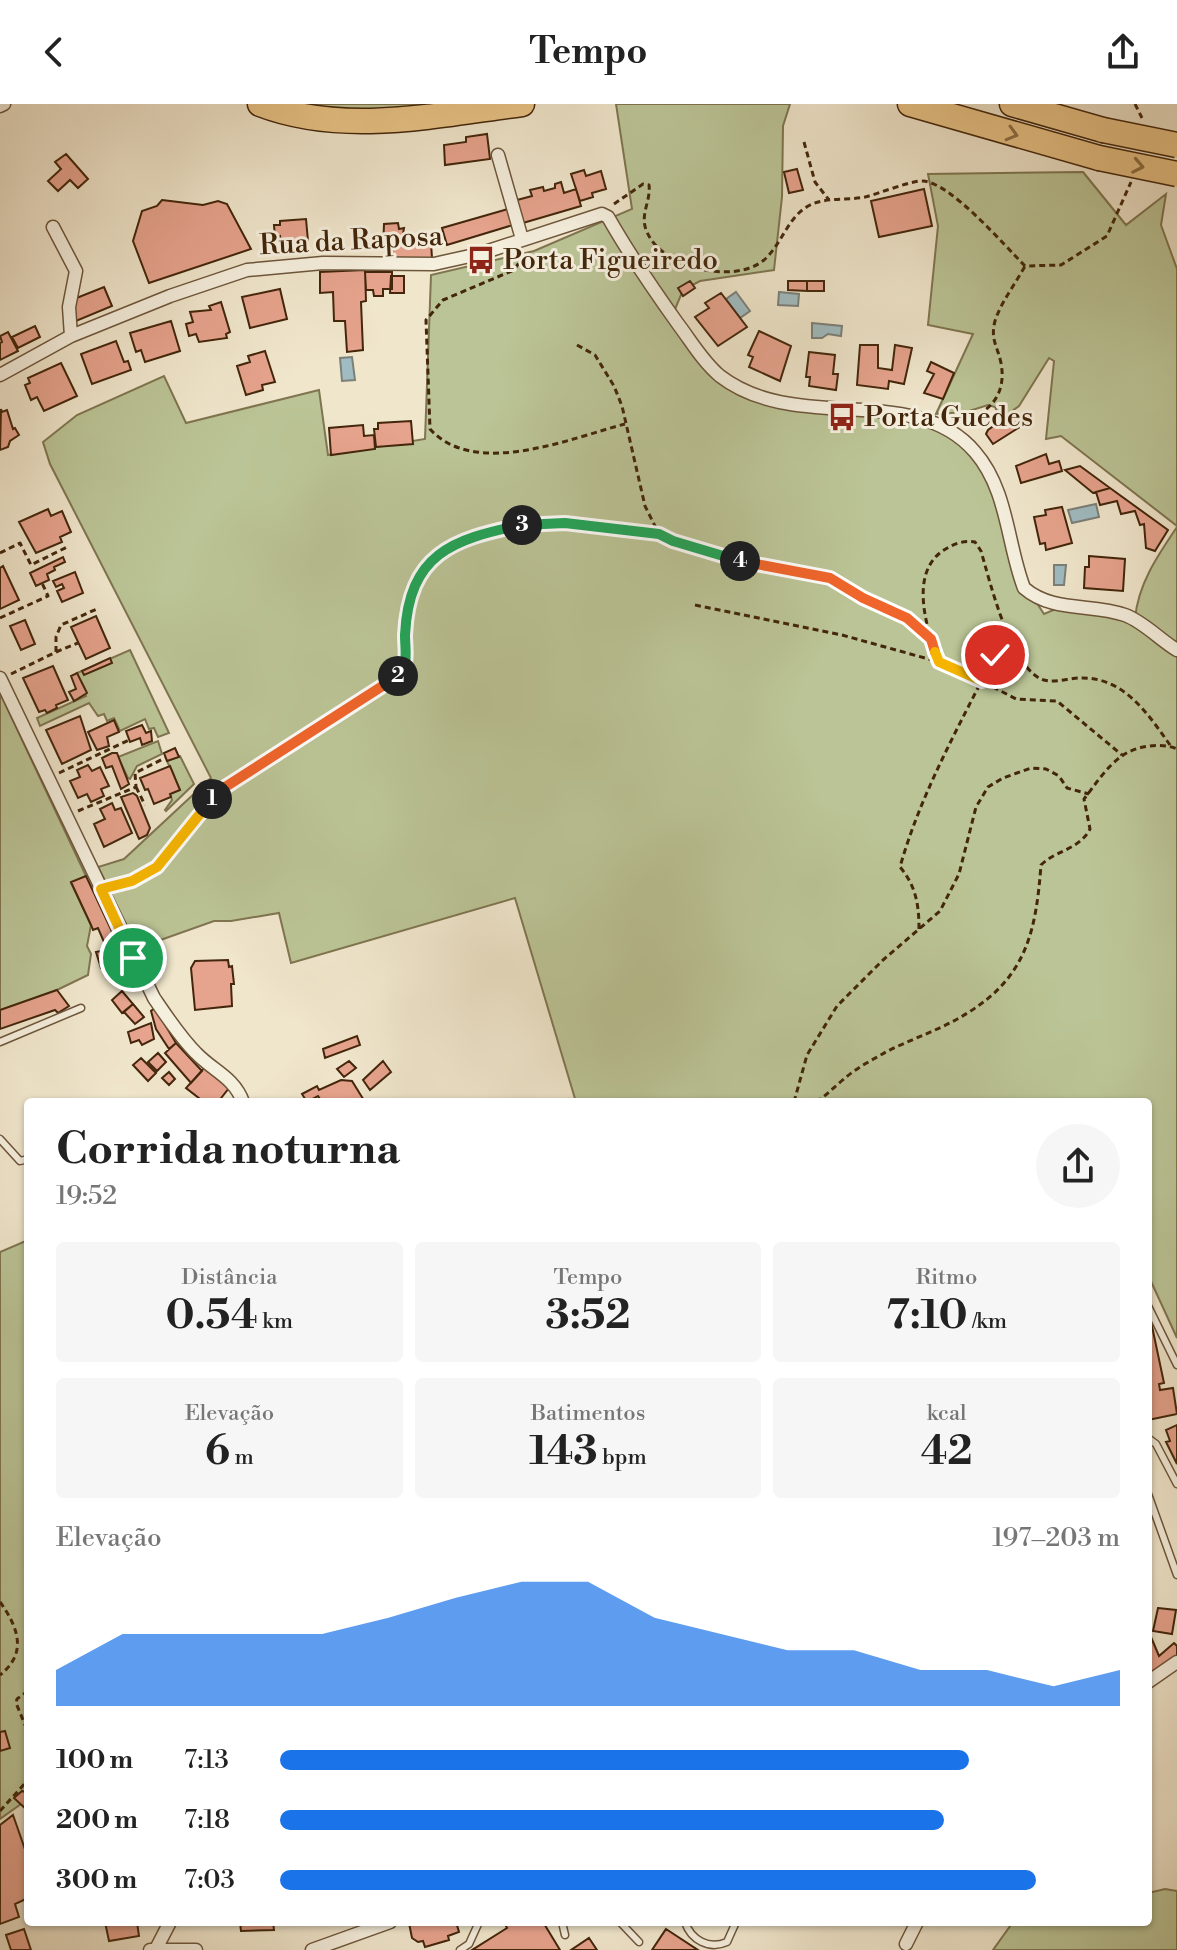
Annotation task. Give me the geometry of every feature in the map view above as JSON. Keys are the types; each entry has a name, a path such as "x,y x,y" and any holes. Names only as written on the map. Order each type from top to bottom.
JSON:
{"highway":[{"path":"260,104 279,111 354,122 401,120 522,104"},
{"path":"910,104 1099,158 1177,174"},
{"path":"1012,104 1103,130 1177,145"}],"street":[{"path":"498,155 522,239"},
{"path":"602,214 608,217 631,257 701,356 720,376 768,400 795,407 918,417 958,436 975,451 991,475 1024,588 1035,598 1056,604 1125,615 1177,650"},
{"name":"Rua da Raposa","path":"0,375 71,336 170,296 247,270 323,263 434,264 479,254 602,214"},
{"path":"53,227 76,271 69,307 71,336"},
{"path":"0,678 154,998 181,1037 199,1057 232,1082 241,1098"},
{"path":"1152,1679 1177,1662"},
{"path":"153,1949 167,1926"},
{"path":"312,1950 379,1926"},
{"path":"906,1944 915,1926"},
{"path":"153,1949 196,1950"}],"lane":[{"path":"0,1042 81,1008"},
{"path":"0,1139 20,1161 24,1160"},
{"path":"1152,1314 1177,1365"},
{"path":"1152,1441 1177,1484"},
{"path":"1152,1504 1175,1562 1177,1575"},
{"path":"460,1950 469,1944 477,1926"},
{"path":"563,1926 565,1935"},
{"path":"624,1926 639,1942"},
{"path":"688,1926 696,1939 714,1946 727,1942 734,1926"}],"path":[{"path":"1135,104 1142,115 1143,127"},
{"path":"804,142 815,182 829,200"},
{"path":"602,214 625,195 647,184 650,191 644,208 644,226 654,244 668,256 693,267 727,272 757,265 773,250 805,208 829,200 862,198 923,181 952,194 1025,266 1061,265 1107,236 1132,179"},
{"path":"522,239 525,257 514,270 443,300 426,320 430,429 439,438 451,443 498,454 559,443 626,424"},
{"path":"937,425 965,420 990,408 997,398 1001,389 1001,362 993,339 996,320 1025,266"},
{"path":"577,345 595,355 614,386 645,506 659,534"},
{"path":"101,889 132,881 157,867 219,791 403,671 408,607 422,574 437,553 481,533 526,524 565,523 659,534 752,564 830,578 863,598 907,618 931,639"},
{"path":"939,662 931,639 923,584 934,557 948,547 967,541 975,542 981,551 1006,632 1030,670 1039,678 1053,681 1083,678 1101,680 1119,688 1148,714 1170,745 1177,749"},
{"path":"0,553 20,543 31,565 69,546"},
{"path":"0,618 48,596 42,583"},
{"path":"695,605 842,635 939,662 1016,699 1057,701 1122,755"},
{"path":"56,652 56,637 61,625 99,608"},
{"path":"919,931 918,899 909,877 900,867 919,816 1006,632"},
{"path":"0,678 78,643"},
{"path":"49,778 129,740"},
{"path":"823,1098 846,1076 882,1054 970,1012 1018,968 1030,938 1041,865 1049,857 1080,844 1090,829 1084,799 1122,755 1146,747 1170,745"},
{"path":"145,805 136,787 135,773 165,758"},
{"path":"795,1098 807,1055 837,1006 883,960 940,911 959,874 976,807 988,787 1031,768 1046,769 1059,776 1067,788 1089,794"},
{"path":"67,816 136,787"},
{"path":"0,1602 15,1622 18,1644 10,1667 0,1675"},
{"path":"24,1694 16,1703 24,1722"},
{"path":"0,1811 24,1784"}],"green space":[{"path":"297,104 462,104 355,112"},
{"path":"616,104 790,104 783,126 782,197 774,270 700,281 683,290 673,314 699,354 747,396 923,414 970,438 1000,485 1014,568 1044,614 1058,608 1135,619 1145,582 1177,527 1177,1338 1152,1284 1152,1098 575,1098 515,898 291,963 279,913 214,921 138,948 98,867 124,859 211,778 50,464 43,442 77,415 164,376 186,423 319,390 328,455 425,439 431,275 534,251 632,209"},
{"path":"1083,172 1126,225 1166,194 1161,225 1177,269 1177,526 1061,436 1046,439 1054,361 1049,358 1019,406 1001,419 995,407 988,405 966,412 936,414 973,334 928,325 938,226 928,174"},
{"path":"130,650 169,733 158,737 154,728 149,729 145,719 120,731 114,718 107,721 104,714 98,716 89,703 40,726 37,718 86,696 77,673"},
{"path":"0,693 86,876 71,883 91,925 87,946 91,954 88,975 57,990 0,1010"},
{"path":"158,741 162,754 137,766 128,778 118,757"},
{"path":"180,756 194,784 166,811 172,800 170,794 180,790 167,761"},
{"path":"24,1242 24,1802 0,1819 0,1252"},
{"path":"1165,1889 1177,1891 1177,1950 993,1950 1010,1926 1152,1926 1152,1892"}],"water":[{"path":"736,292 750,311 740,318 726,299"},
{"path":"779,292 799,294 798,306 778,305"},
{"path":"812,323 842,326 841,336 828,334 822,338 812,338"},
{"path":"352,357 355,380 342,381 340,358"},
{"path":"1096,504 1099,517 1072,523 1068,510"},
{"path":"1054,565 1066,565 1064,585 1054,585"}],"building":[{"path":"487,134 490,159 445,165 444,145 466,142 466,137"},
{"path":"66,154 88,179 78,188 70,180 58,191 48,181 61,169 55,162"},
{"path":"797,169 803,190 789,193 784,172"},
{"path":"584,170 586,176 601,171 606,189 580,201 571,174"},
{"path":"561,182 564,193 576,189 581,206 523,223 517,200 532,196 530,190 543,187 544,191 555,188 555,184"},
{"path":"924,189 932,226 879,237 871,201"},
{"path":"162,200 203,205 218,201 227,204 251,249 149,283 133,241 142,211 157,206"},
{"path":"508,209 513,225 447,245 442,228"},
{"path":"306,219 308,241 281,243 280,236 275,237 274,225 280,225 280,221"},
{"path":"398,223 399,229 404,228 403,234 408,235 408,245 431,243 432,258 393,258 393,247 383,249 384,224"},
{"path":"365,270 366,301 361,302 363,350 347,352 345,321 334,321 333,292 320,293 320,272"},
{"path":"365,272 392,272 392,289 383,289 383,296 374,296 373,290 366,290"},
{"path":"391,276 404,276 404,293 390,293"},
{"path":"690,281 695,288 683,296 678,288"},
{"path":"788,281 807,281 807,291 788,290"},
{"path":"807,281 824,281 824,291 807,291"},
{"path":"104,287 112,306 76,321 74,299"},
{"path":"280,289 287,319 250,328 242,297"},
{"path":"721,293 747,327 718,346 695,317 709,308 705,303"},
{"path":"221,302 230,332 226,334 227,338 199,342 196,334 189,336 186,324 193,322 190,312 211,310 209,306"},
{"path":"171,321 180,351 145,362 141,350 136,352 130,333"},
{"path":"35,326 40,337 18,348 12,337"},
{"path":"759,331 791,346 780,381 749,367 753,357 748,355"},
{"path":"8,332 18,351 0,360 0,336"},
{"path":"116,341 124,362 128,361 131,370 92,384 81,354"},
{"path":"860,345 878,345 878,368 892,370 895,345 912,348 904,384 889,381 888,389 857,385"},
{"path":"265,351 275,382 262,385 263,390 246,395 237,366 250,362 248,356"},
{"path":"809,352 835,355 833,374 838,374 836,390 809,386 810,377 806,377"},
{"path":"931,362 954,373 943,399 924,393 934,374 927,371"},
{"path":"61,363 77,396 44,411 37,397 31,400 25,385 30,383 28,378"},
{"path":"1,409 2,412 7,410 13,429 19,435 10,441 8,447 0,450"},
{"path":"1013,412 1023,425 993,444 986,434 988,430"},
{"path":"411,421 413,444 376,447 374,429 378,429 378,423"},
{"path":"363,425 364,436 374,435 375,449 331,455 329,428"},
{"path":"1046,454 1049,464 1059,461 1062,471 1021,483 1016,466"},
{"path":"1080,466 1110,488 1093,493 1065,470"},
{"path":"1110,488 1168,530 1155,551 1146,548 1144,524 1140,525 1135,511 1121,514 1117,501 1100,505 1096,492"},
{"path":"1062,507 1072,543 1046,550 1045,543 1040,544 1034,517 1046,515 1045,510"},
{"path":"48,509 51,516 62,511 71,532 60,537 62,542 36,553 19,522"},
{"path":"1089,556 1125,559 1123,591 1084,588"},
{"path":"63,557 65,562 47,574 49,580 36,586 30,573"},
{"path":"3,566 19,600 0,609 0,568"},
{"path":"75,572 83,593 62,602 57,591 64,588 62,584 56,587 53,581"},
{"path":"96,616 110,648 86,659 71,627"},
{"path":"25,620 35,644 21,650 10,626"},
{"path":"110,658 112,663 84,675 82,671"},
{"path":"53,666 68,700 47,713 45,710 39,712 23,678"},
{"path":"77,673 87,693 74,701 69,692 76,689 71,676"},
{"path":"80,716 91,750 62,764 46,730"},
{"path":"114,720 119,732 107,737 109,746 97,750 88,732"},
{"path":"142,725 146,733 151,731 152,741 142,745 140,738 130,742 126,731"},
{"path":"175,748 179,757 167,761 164,753"},
{"path":"117,753 129,784 121,789 112,766 106,768 102,758"},
{"path":"88,765 92,771 100,767 109,786 101,789 104,796 91,802 87,794 78,798 70,781 80,777 77,770"},
{"path":"170,766 180,790 154,804 140,778"},
{"path":"133,793 150,828 147,835 139,839 121,797"},
{"path":"112,803 115,810 121,808 132,833 104,847 94,824 105,819 100,809"},
{"path":"86,876 115,938 104,942 98,928 93,930 71,882"},
{"path":"121,947 126,961 101,968 96,952"},
{"path":"228,960 229,967 232,966 234,984 231,984 232,1006 195,1010 191,968 195,961"},
{"path":"57,990 69,1006 58,1013 55,1010 0,1029 0,1010"},
{"path":"122,991 133,1004 122,1013 112,1000"},
{"path":"133,1004 144,1017 135,1024 124,1012"},
{"path":"155,1008 176,1043 169,1049 156,1029 151,1011"},
{"path":"151,1023 154,1039 142,1045 139,1040 131,1043 128,1032"},
{"path":"357,1036 360,1045 325,1058 323,1049"},
{"path":"176,1043 202,1071 191,1083 165,1053"},
{"path":"158,1053 166,1062 157,1071 148,1062"},
{"path":"141,1058 156,1073 148,1081 133,1065"},
{"path":"349,1061 356,1068 344,1077 337,1069"},
{"path":"383,1061 391,1072 370,1090 363,1080"},
{"path":"204,1068 229,1088 221,1098 199,1098 186,1088"},
{"path":"169,1072 175,1079 169,1085 162,1078"},
{"path":"341,1080 352,1081 363,1098 304,1098 302,1094 317,1086 319,1090"},
{"path":"1152,1326 1164,1383 1159,1384 1160,1390 1173,1388 1177,1414 1152,1419"},
{"path":"1177,1425 1177,1464 1166,1442 1170,1441 1166,1430"},
{"path":"1158,1608 1176,1610 1172,1634 1153,1631"},
{"path":"1152,1639 1159,1656 1174,1643 1177,1655 1152,1673"},
{"path":"5,1731 10,1748 0,1751 0,1732"},
{"path":"24,1792 24,1807 14,1798"},
{"path":"13,1815 24,1847 24,1900 15,1904 19,1917 0,1924 0,1825"},
{"path":"106,1926 138,1926 139,1936 109,1941"},
{"path":"240,1926 274,1926 274,1930 241,1931"},
{"path":"410,1926 457,1926 459,1932 448,1936 449,1940 425,1947 423,1941 412,1938"},
{"path":"545,1926 560,1950 472,1950 507,1928"},
{"path":"24,1929 31,1950 11,1950 6,1935"},
{"path":"666,1929 698,1950 652,1950"},
{"path":"589,1938 597,1950 571,1950"}],"place":[{"name":"Porta Figueiredo","path":"481,260"},
{"name":"Porta Guedes","path":"842,417"}],"route":[{"path":"133,958 101,889 132,881 157,867 219,791 334,719 403,671 408,607 422,574 437,553 481,533 526,524 565,523 659,534 752,564 830,578 863,598 907,618 931,639 939,662 982,681 995,655"}]}
